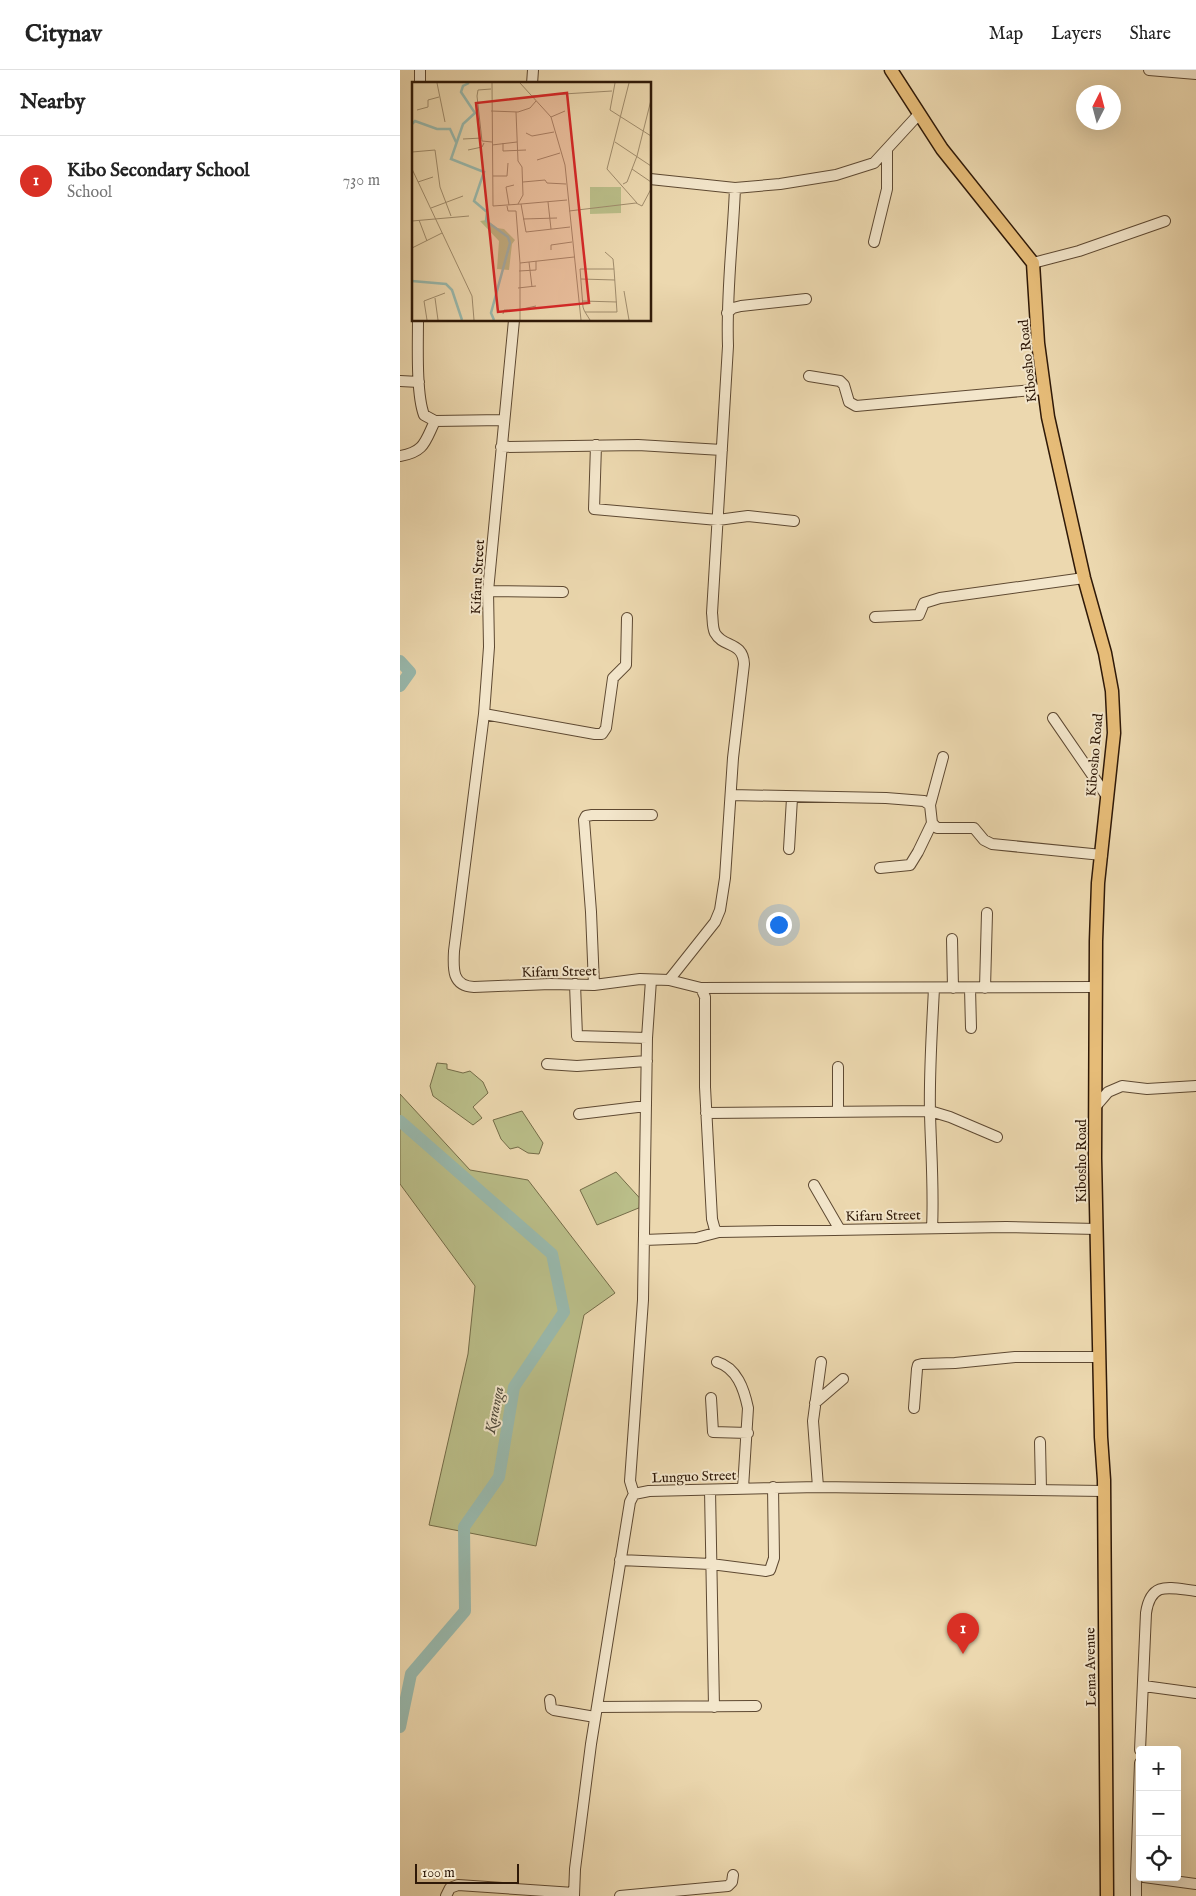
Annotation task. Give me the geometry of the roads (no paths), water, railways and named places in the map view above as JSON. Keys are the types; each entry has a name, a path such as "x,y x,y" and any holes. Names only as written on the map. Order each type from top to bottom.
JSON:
{"main road":[{"path":"890,70 942,149 1033,263"},
{"name":"Kibosho Road","path":"1033,263 1038,343 1048,417 1062,486 1084,578 1105,653 1112,691 1114,733 1106,796 1096,941 1095,987 1095,1158 1101,1438"},
{"name":"Lema Avenue","path":"1101,1438 1103,1448 1107,1896"}],"street":[{"path":"1149,70 1196,74"},
{"path":"651,179 735,188 772,185 836,175 874,163 887,151 918,114"},
{"path":"874,242 887,189 887,151"},
{"path":"669,980 719,916 725,878 733,758 744,664 744,657 740,650 720,639 714,631 712,598 728,346 727,312 735,188"},
{"path":"1033,263 1078,251 1165,221"},
{"path":"727,312 741,306 806,299"},
{"path":"418,321 419,382 422,411 426,417 436,421 504,420"},
{"name":"Kifaru Street","path":"514,321 488,591 489,647 484,714 454,952 454,972 457,980 462,985 474,987 594,985 631,980 669,980 701,988 1095,987"},
{"path":"809,376 840,381 844,385 849,402 856,406 1044,389"},
{"path":"400,381 419,382"},
{"path":"400,456 412,454 419,450 436,421"},
{"path":"501,447 596,444 722,450"},
{"path":"596,444 594,509 718,520 748,516 794,521"},
{"path":"875,617 919,615 924,603 940,598 1084,578"},
{"path":"488,591 563,592"},
{"path":"484,714 602,734 606,728 613,678 626,666 627,618"},
{"path":"1053,718 1106,796"},
{"path":"880,868 910,865 918,852 932,823 930,805 944,757"},
{"path":"731,795 916,800 924,801 930,805"},
{"path":"789,849 792,798"},
{"path":"594,985 591,912 583,822 589,815 652,814"},
{"path":"932,823 940,829 974,828 984,840 992,844 1102,855"},
{"path":"985,988 987,913"},
{"path":"952,938 953,988"},
{"path":"634,1494 630,1481 644,1300 647,1038 651,980"},
{"path":"575,984 577,1036 647,1038"},
{"path":"701,988 705,998 706,1113 712,1218 715,1230 720,1232"},
{"path":"932,1228 934,1182 931,1160 930,1111 934,988"},
{"path":"970,988 971,1028"},
{"path":"547,1064 577,1066 647,1061"},
{"path":"838,1067 838,1112"},
{"path":"1096,1106 1108,1092 1122,1086 1147,1089 1196,1086"},
{"path":"579,1114 646,1106"},
{"path":"706,1113 930,1111 950,1116 997,1137"},
{"path":"814,1185 840,1230"},
{"name":"Kifaru Street","path":"644,1240 696,1238 720,1232 932,1228 1097,1229"},
{"path":"914,1408 918,1365 1014,1357 1100,1358"},
{"path":"717,1362 729,1367 735,1374 745,1395 748,1408 748,1433 743,1488"},
{"path":"818,1487 814,1438 815,1403 821,1362"},
{"path":"815,1403 843,1379"},
{"path":"711,1398 713,1432 748,1433"},
{"path":"1040,1442 1041,1490"},
{"name":"Lunguo Street","path":"574,1894 576,1860 596,1712 630,1502 634,1494 649,1491 818,1487 1103,1491"},
{"path":"620,1560 711,1564 770,1570 774,1558 773,1488"},
{"path":"710,1490 714,1707"},
{"path":"1140,1746 1148,1601 1152,1594 1159,1589 1196,1590"},
{"path":"1144,1686 1196,1693"},
{"path":"550,1700 551,1708 554,1710 596,1712 756,1706"},
{"path":"1140,1791 1140,1836"},
{"path":"620,1896 728,1886 732,1882 733,1875"},
{"path":"1136,1896 1139,1881"},
{"path":"1172,1881 1196,1884"},
{"path":"446,1896 450,1888 458,1885 574,1894"}],"waterway":[{"name":"Karanga","path":"400,661 410,672 400,686"},
{"name":"Karanga","path":"400,1121 552,1254 564,1312 514,1387 499,1477 464,1527 465,1611 411,1674 400,1727"}],"place":[{"name":"Kibo Secondary School","path":"963,1654"}]}
